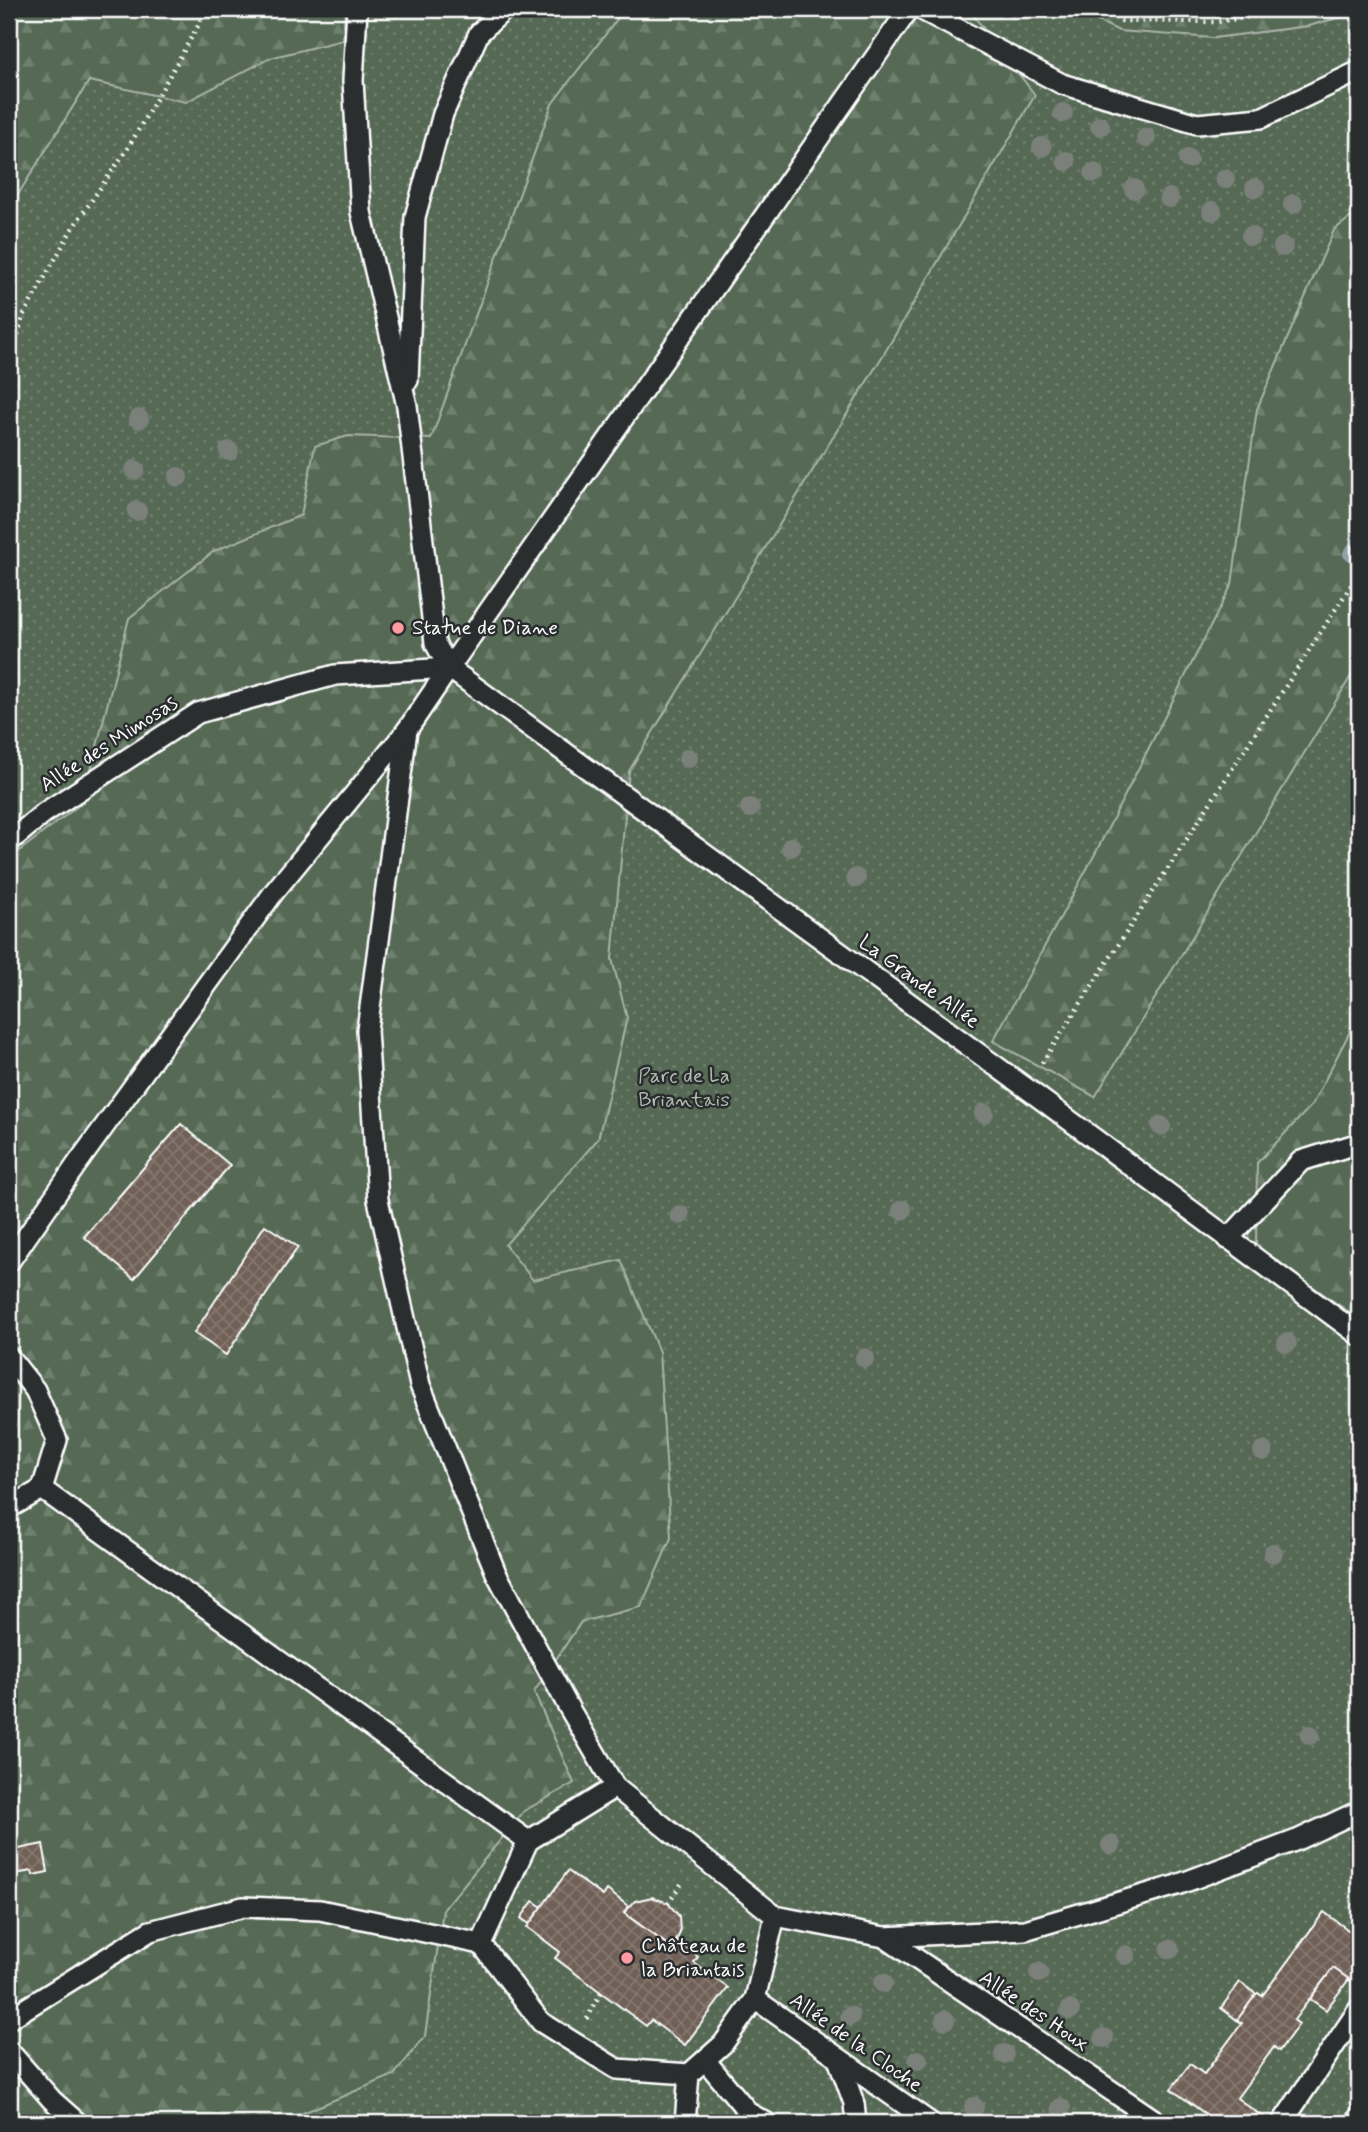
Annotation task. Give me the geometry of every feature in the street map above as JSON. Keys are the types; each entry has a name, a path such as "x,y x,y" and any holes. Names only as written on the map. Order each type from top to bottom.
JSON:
{"lane":[{"path":"357,9 353,80 361,212 407,406 435,643 449,668"},
{"path":"407,406 415,218 443,114 479,33 505,9"},
{"path":"9,1262 274,892 407,730 909,9"},
{"path":"920,9 1062,85 1196,124 1261,118 1359,71"},
{"name":"Allée des Mimosas","path":"9,842 44,813 198,713 335,676 449,668"},
{"name":"La Grande Allée","path":"449,668 1026,1087 1359,1335"},
{"path":"407,730 367,1030 378,1200 420,1385 496,1573 615,1787 775,1916 884,1937 1025,1930 1177,1885 1297,1840 1359,1811"},
{"path":"1228,1238 1301,1161 1359,1143"},
{"path":"9,1357 35,1390 57,1440 42,1489 9,1508"},
{"path":"42,1489 528,1841"},
{"path":"481,1944 528,1841 615,1787"},
{"path":"9,2019 150,1931 243,1907 320,1910 481,1944 541,2022 617,2069 689,2074"},
{"path":"685,2123 689,2074 723,2044 755,1999 775,1916"},
{"name":"Allée des Houx","path":"884,1937 1159,2123"},
{"name":"Allée de la Cloche","path":"755,1999 931,2123"},
{"path":"1288,2121 1356,2020"},
{"path":"9,2052 52,2100 78,2123"},
{"path":"838,2059 854,2103 856,2123"},
{"path":"705,2060 749,2113 767,2123"},
{"path":"1355,2123 1359,2117"}],"path":[{"path":"9,24 20,9"},
{"path":"9,369 23,316 72,229 128,148 206,9"},
{"path":"1095,9 1122,21 1217,22 1296,9"},
{"path":"1026,1087 1359,573"},
{"path":"592,2011 601,1992"}],"green space":[{"path":"9,9 345,9 343,40 270,58 186,102 89,81 9,209"},
{"name":"Parc de La Briantais","path":"42,9 1072,9 1078,13 1213,38 1308,26 1359,12 1359,2123 9,2123 9,52"},
{"path":"625,9 981,9 974,16 1035,95 888,347 629,771 612,959 627,1018 598,1139 505,1245 533,1280 621,1260 659,1352 671,1538 641,1607 581,1622 534,1692 574,1783 524,1811 443,1910 425,2036 394,2075 279,2123 9,2123 9,859 83,802 129,618 214,551 301,515 315,446 348,436 431,439 552,104"},
{"path":"1072,9 1359,9 1359,12 1308,26 1213,38 1119,31"},
{"path":"1359,211 1359,663 1095,1097 993,1041 1095,854 1232,584 1257,409 1334,230"},
{"path":"1359,1014 1359,1319 1256,1247 1257,1163 1312,1105"}],"building":[{"path":"181,1124 230,1165 134,1279 84,1237"},
{"path":"265,1225 298,1247 226,1355 194,1333"},
{"path":"43,1844 48,1872 33,1875 32,1871 9,1875 9,1851"},
{"name":"Château de la Briantais","path":"568,1871 603,1896 607,1890 628,1906 624,1913 672,1948 677,1941 698,1957 694,1963 728,1988 685,2045 651,2020 646,2026 555,1958 560,1952 527,1927"},
{"path":"652,1897 668,1903 679,1916 680,1933 672,1948 624,1913 635,1901"},
{"path":"533,1901 542,1907 529,1924 521,1918"},
{"path":"1324,1912 1359,1938 1359,1987 1333,1968 1294,2020 1299,2024 1279,2051 1274,2047 1237,2098 1264,2118 1260,2123 1218,2123 1171,2089 1190,2064 1204,2074 1242,2023 1237,2020 1256,1994 1262,1996"},
{"path":"1333,1968 1349,1979 1326,2010 1310,1999"},
{"path":"1240,1982 1256,1994 1237,2020 1221,2008"}],"waterway":[{"path":"1349,554 1359,540"}],"place":[{"name":"Statue de Diane","path":"398,628"},
{"name":"Château de la Briantais","path":"627,1958"}]}
